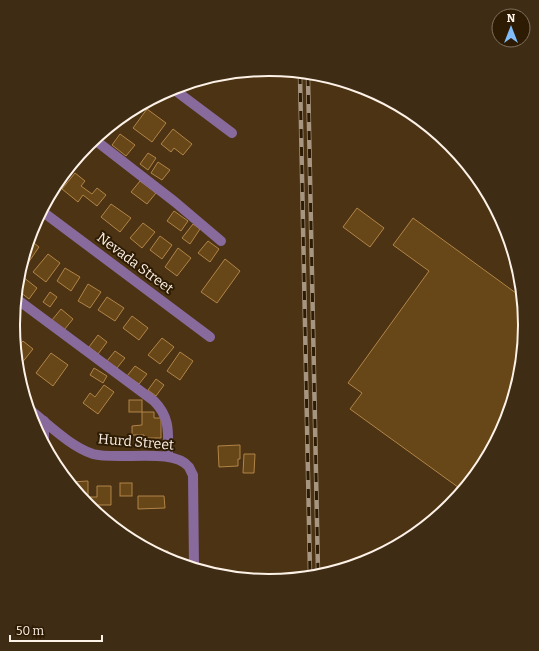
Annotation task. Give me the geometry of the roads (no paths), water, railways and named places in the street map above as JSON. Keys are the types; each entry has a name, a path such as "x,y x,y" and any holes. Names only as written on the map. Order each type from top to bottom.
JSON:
{"street":[{"path":"179,93 232,133"},
{"path":"99,143 175,202 221,241"},
{"name":"Nevada Street","path":"46,214 210,337"},
{"path":"21,303 154,401 162,409 168,422 168,456"},
{"name":"Hurd Street","path":"37,415 72,443 92,453 114,457 168,456 181,460 189,467 192,475 194,563"},
{"path":"44,421 44,432"}],"railway":[{"path":"300,78 310,572"},
{"path":"308,79 318,570"}]}
